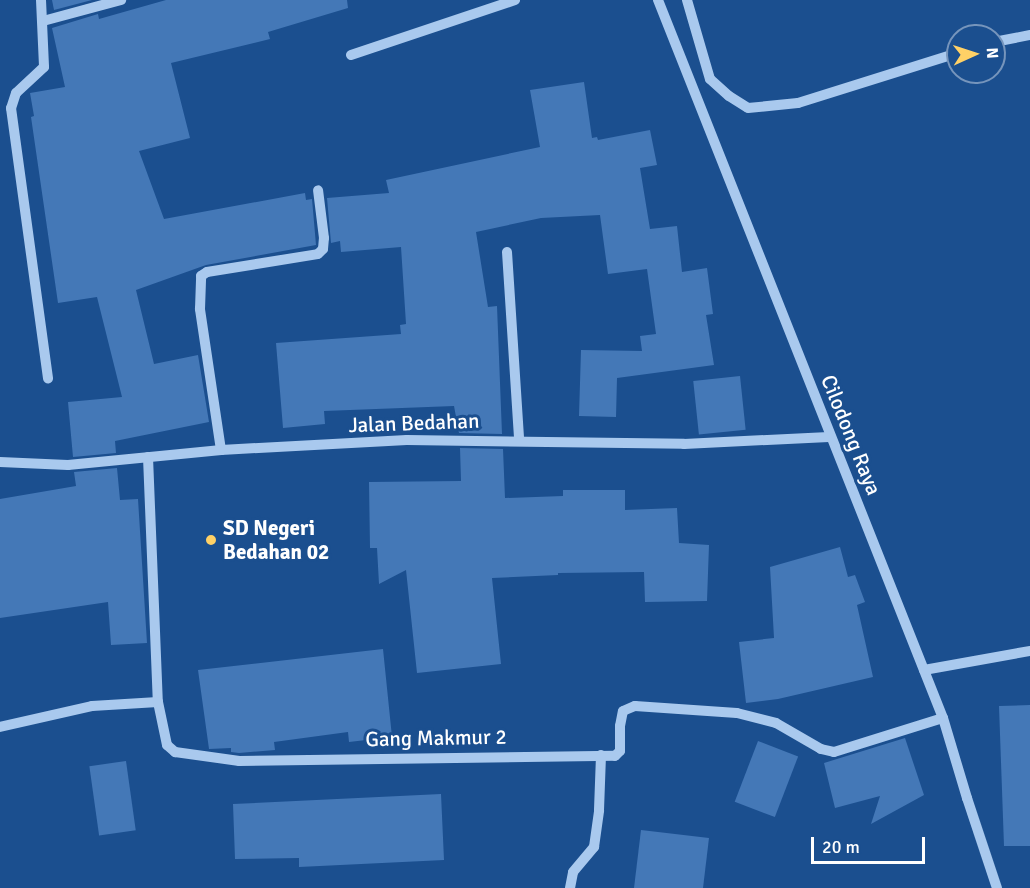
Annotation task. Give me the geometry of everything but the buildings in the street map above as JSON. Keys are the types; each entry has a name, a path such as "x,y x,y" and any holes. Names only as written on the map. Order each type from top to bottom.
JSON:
{"street":[{"path":"41,0 44,67 16,93 12,108 48,378"},
{"path":"43,21 121,0"},
{"path":"351,55 515,0"},
{"name":"Cilodong Raya","path":"658,0 678,43 830,437 944,718 966,798 998,888"},
{"path":"687,0 710,79 729,96 748,108 798,104 946,57"},
{"path":"1006,40 1030,35"},
{"path":"221,450 200,309 201,276 207,272 318,254 323,249 324,238 318,190"},
{"path":"507,252 519,440"},
{"name":"Jalan Bedahan","path":"0,462 68,465 221,450 407,440 684,444 830,437"},
{"name":"Gang Makmur 2","path":"148,457 158,702 167,745 175,752 239,761 601,755"},
{"path":"924,670 1030,651"},
{"path":"0,727 92,706 158,702"},
{"path":"570,888 573,872 594,847 599,810 601,755 615,756 621,751 623,711 635,706 737,713 776,723 826,752 844,751 944,718"}],"place":[{"name":"SD Negeri Bedahan 02","path":"211,540"}]}
